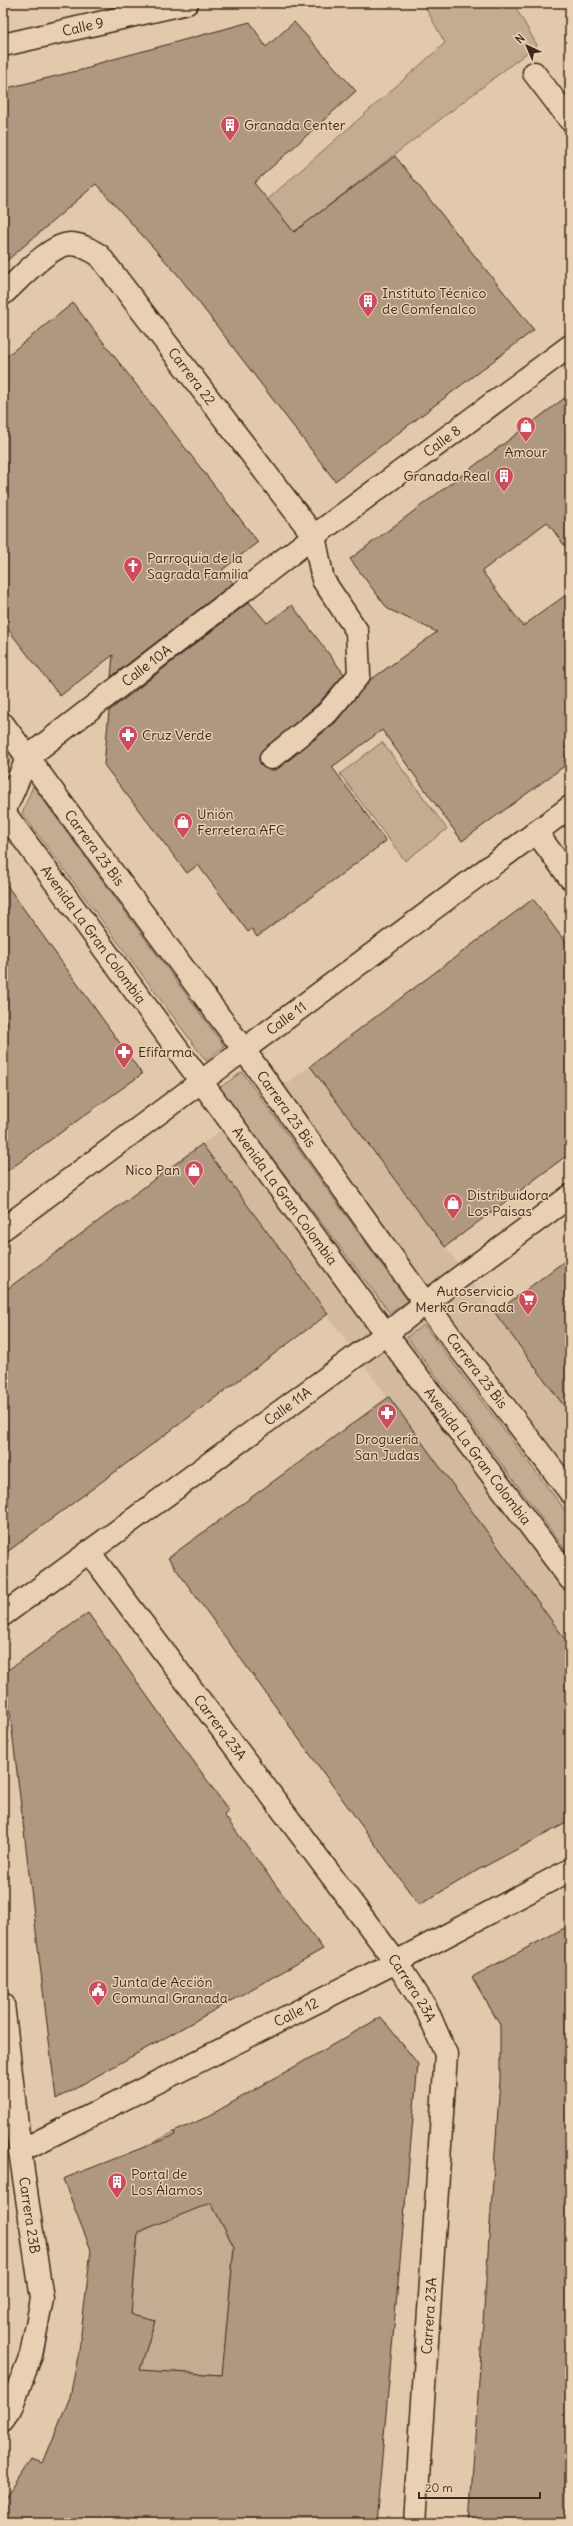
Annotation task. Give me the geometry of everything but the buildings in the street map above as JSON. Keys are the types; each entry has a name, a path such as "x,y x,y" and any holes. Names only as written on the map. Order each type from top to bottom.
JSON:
{"street":[{"name":"Calle 9","path":"3,45 187,3"},
{"path":"534,73 570,120"},
{"name":"Carrera 22","path":"3,294 53,250 70,244 85,248 99,255 314,536"},
{"name":"Calle 8","path":"314,536 570,346"},
{"path":"271,758 327,713 360,675 357,630 324,580 314,536"},
{"name":"Calle 10A","path":"4,812 28,757 314,536"},
{"name":"Carrera 23 Bis","path":"3,724 244,1050 424,1303 570,1492"},
{"name":"Calle 11","path":"3,1229 570,807"},
{"name":"Avenida La Gran Colombia","path":"4,812 386,1334 570,1579"},
{"path":"536,832 570,878"},
{"name":"Calle 11A","path":"3,1615 386,1334 424,1303 467,1274 570,1196"},
{"name":"Carrera 23A","path":"89,1552 396,1962 426,2008 446,2054 415,2523"},
{"name":"Calle 12","path":"20,2151 396,1962 570,1870"},
{"name":"Carrera 23B","path":"3,2004 20,2151 42,2299 31,2355 10,2410 3,2420"}],"shaded area":[{"path":"423,3 513,3 537,45 294,232 267,200 445,43"},
{"path":"382,742 447,829 405,861 340,774"},
{"path":"3,743 13,756 3,775"},
{"path":"33,786 224,1046 206,1061 22,813"},
{"path":"310,1066 570,1413 570,1647 202,1144"},
{"path":"242,1072 408,1301 390,1313 219,1088"},
{"path":"424,1325 570,1517 570,1556 407,1337"},
{"path":"174,2132 224,2228 236,2222 223,2375 173,2372 129,2406 155,2320 131,2314 138,2232 170,2219 142,2148"}],"place":[{"name":"Granada Center","path":"230,142"},
{"name":"Instituto Técnico de Comfenalco","path":"368,318"},
{"name":"Amour","path":"526,443"},
{"name":"Granada Real","path":"504,493"},
{"name":"Parroquia de la Sagrada Familia","path":"133,583"},
{"name":"Cruz Verde","path":"128,752"},
{"name":"Unión Ferretera AFC","path":"183,839"},
{"name":"Efifarma","path":"124,1069"},
{"name":"Nico Pan","path":"194,1187"},
{"name":"Distribuidora Los Paisas","path":"453,1220"},
{"name":"Autoservicio Merka Granada","path":"528,1316"},
{"name":"Droguería San Judas","path":"387,1430"},
{"name":"Junta de Acción Comunal Granada","path":"98,2007"},
{"name":"Portal de Los Álamos","path":"117,2199"}]}
